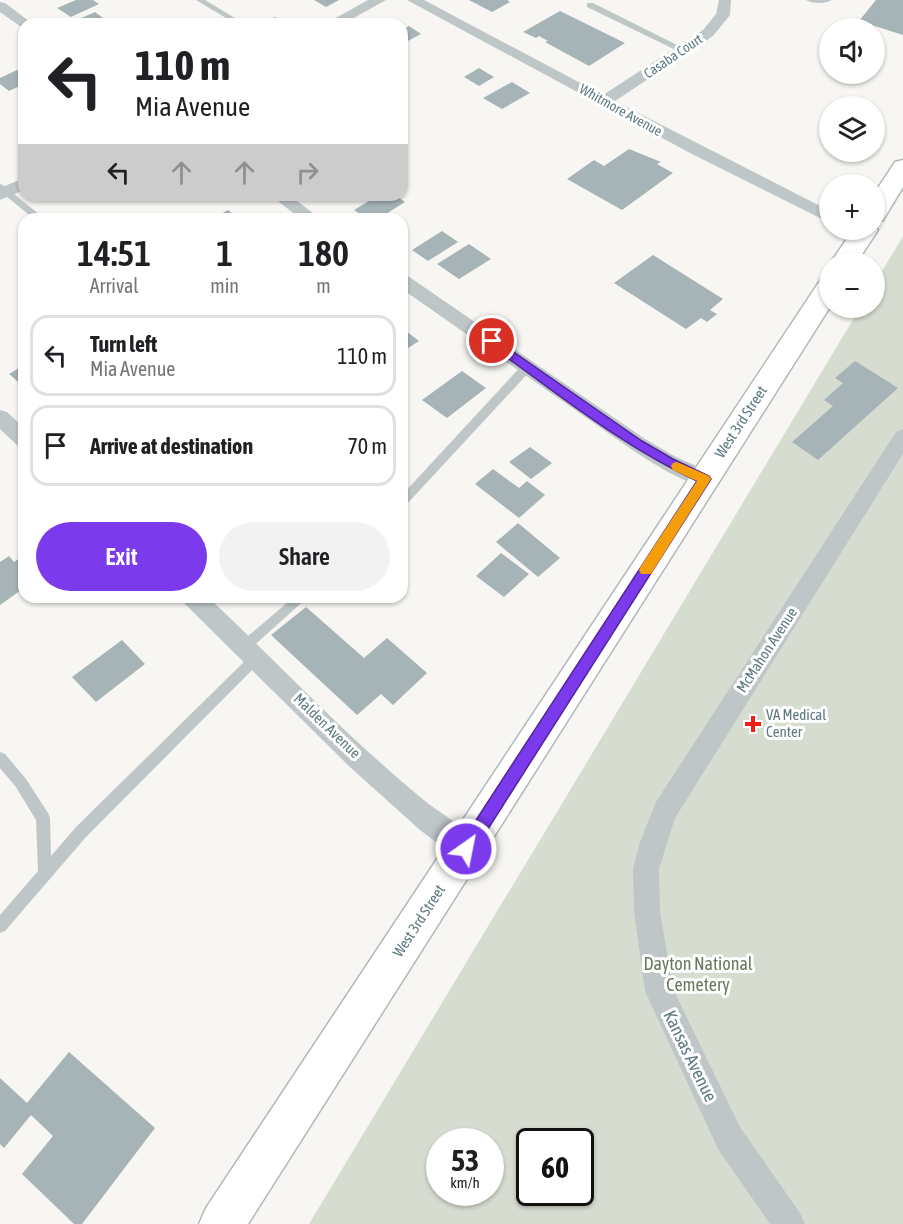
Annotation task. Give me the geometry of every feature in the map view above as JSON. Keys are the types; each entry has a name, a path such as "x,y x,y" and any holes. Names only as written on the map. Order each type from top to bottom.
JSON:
{"main road":[{"path":"885,196 903,167"},
{"name":"West 3rd Street","path":"222,1224 819,302"}],"street":[{"path":"344,18 379,0"},
{"name":"Whitmore Avenue","path":"414,0 696,150 819,212"},
{"name":"Casaba Court","path":"605,100 683,50 720,21 727,0"},
{"path":"0,6 18,18"},
{"path":"2,191 18,185"},
{"path":"287,201 304,213"},
{"path":"408,284 638,444 705,479"},
{"path":"0,417 18,434"},
{"name":"McMahon Avenue","path":"646,869 665,811 903,437"},
{"name":"Malden Avenue","path":"199,603 349,749 426,820 466,849"},
{"name":"Kansas Avenue","path":"646,869 646,911 659,991 729,1138 789,1224"}],"lane":[{"path":"200,0 231,18"},
{"path":"810,0 828,0"},
{"path":"590,5 683,50"},
{"path":"2,191 32,213"},
{"path":"408,496 528,366"},
{"path":"0,926 81,832 297,603"},
{"path":"0,758 21,783 43,819 45,874"}],"green space":[{"name":"Dayton National Cemetery","path":"903,236 903,1224 309,1224 854,318 885,318 885,266"}],"building":[{"path":"76,0 93,0 99,4 71,17 57,8"},
{"path":"314,0 339,0 326,7"},
{"path":"469,0 507,0 510,2 492,12"},
{"path":"876,0 903,0 903,35 885,29 885,18 861,18"},
{"path":"560,11 625,43 589,66 545,42 548,41 539,36 536,38 523,32"},
{"path":"95,12 103,18 81,18"},
{"path":"409,26 421,34 408,41"},
{"path":"479,68 494,77 479,86 464,77"},
{"path":"17,70 18,87 9,91 0,84 0,78"},
{"path":"512,82 530,93 502,109 483,98"},
{"path":"629,149 661,162 657,164 673,173 622,210 567,179 594,160 604,166"},
{"path":"369,201 405,202 388,213 359,213 354,210"},
{"path":"442,231 458,242 428,261 412,250"},
{"path":"469,244 491,259 459,279 437,264"},
{"path":"653,255 723,299 710,310 717,314 707,322 701,318 686,329 614,283"},
{"path":"408,333 419,341 408,348"},
{"path":"855,361 898,388 818,460 792,442 833,406 824,400 843,383 835,378"},
{"path":"18,369 18,382 9,374"},
{"path":"462,371 486,388 447,418 422,400"},
{"path":"530,447 552,463 531,479 509,462"},
{"path":"493,469 519,488 527,481 545,495 519,518 475,484"},
{"path":"518,523 560,558 538,577 496,542"},
{"path":"501,553 529,574 504,597 476,576"},
{"path":"9,556 14,562 18,559 18,592 0,605 0,562"},
{"path":"306,607 364,658 387,638 427,673 393,705 381,694 357,715 271,635"},
{"path":"122,640 145,664 96,702 72,677"},
{"path":"69,1052 155,1128 82,1224 74,1224 22,1174 53,1136 31,1115 4,1148 0,1144 0,1078 27,1103"}],"slow traffic":[{"path":"646,570 705,479 677,466"}],"place":[{"name":"VA Medical Center","path":"753,724"}],"route":[{"path":"466,849 705,479 638,444 492,341"}]}
